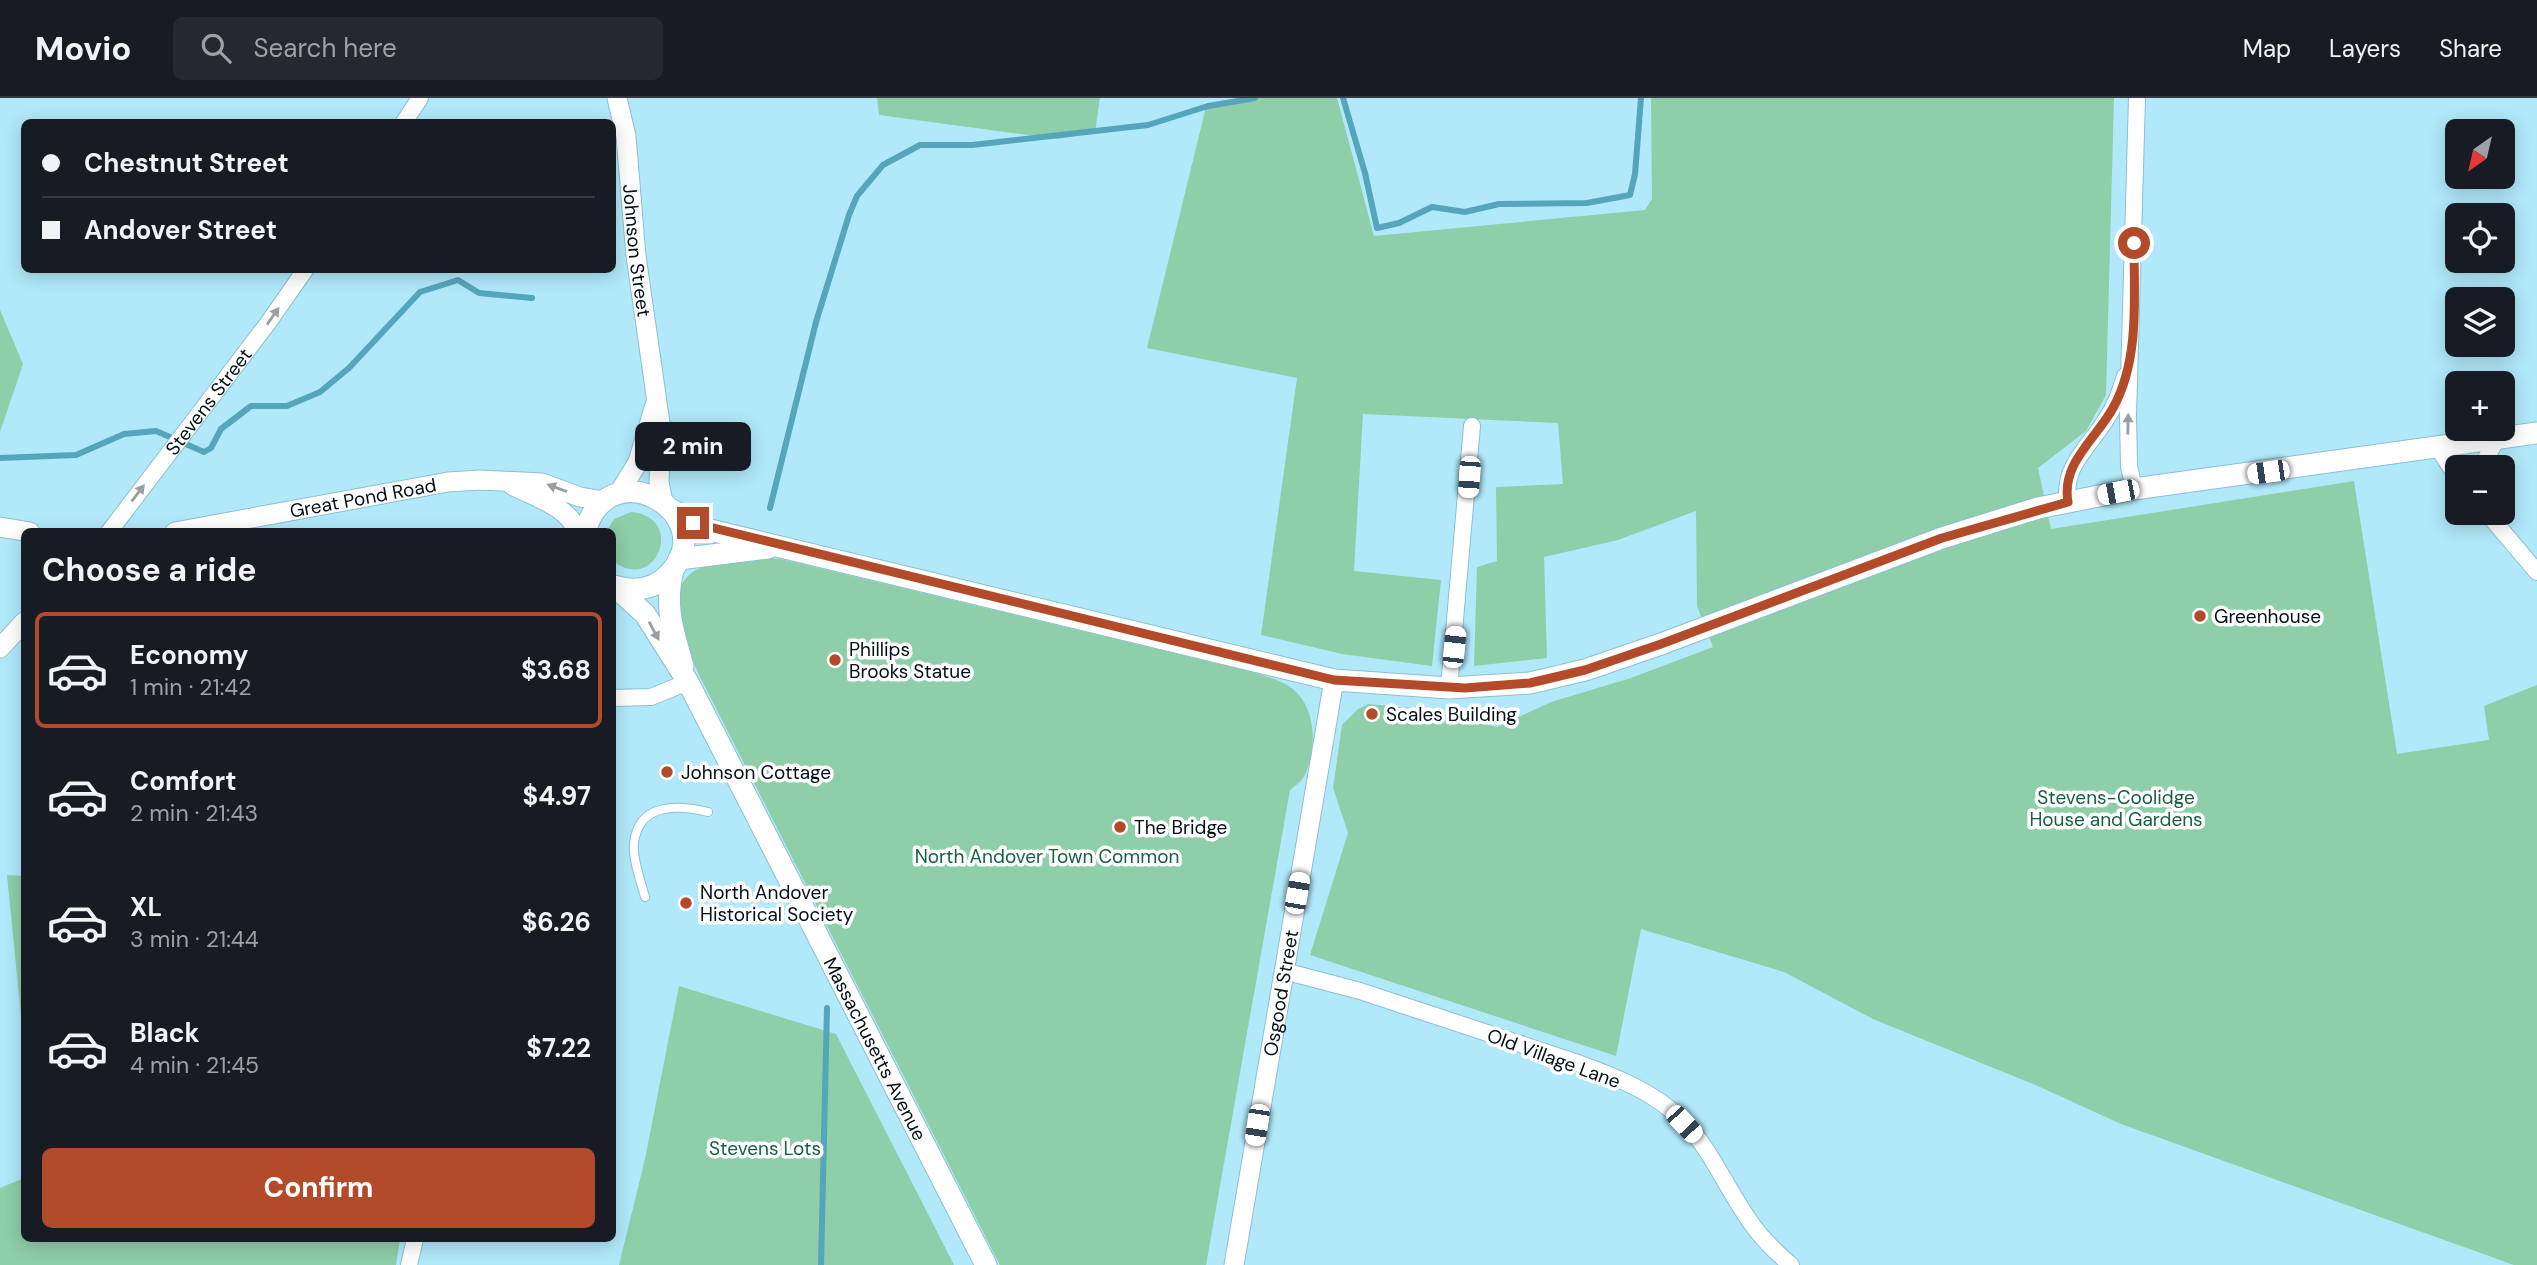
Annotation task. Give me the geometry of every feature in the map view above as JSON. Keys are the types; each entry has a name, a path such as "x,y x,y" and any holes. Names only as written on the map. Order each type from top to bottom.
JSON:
{"main road":[{"path":"2515,436 2537,433"},
{"path":"587,528 595,510 612,497 642,493 706,529 1334,680 1449,688 1518,685 1585,670 1942,538 2068,502 2134,489 2484,441"},
{"name":"Massachusetts Avenue","path":"667,506 682,533 667,593 670,618 688,682"},
{"path":"616,586 640,590 664,580 676,565 780,546"},
{"name":"Massachusetts Avenue","path":"616,589 645,614 688,682 986,1265"}],"street":[{"path":"406,119 420,98"},
{"name":"Johnson Street","path":"617,98 630,164 635,256 661,430 659,482 667,506"},
{"path":"2134,489 2128,445 2137,98"},
{"name":"Stevens Street","path":"112,528 303,273"},
{"path":"2068,502 2067,478 2081,451 2115,404 2131,357"},
{"name":"Johnson Street","path":"612,497 638,462 655,404"},
{"path":"1449,688 1472,426"},
{"path":"2438,448 2445,459"},
{"name":"Great Pond Road","path":"197,528 448,482 541,482 580,497 612,497"},
{"name":"Great Pond Road","path":"508,483 561,509 576,528"},
{"path":"2497,525 2537,572"},
{"path":"0,527 21,530"},
{"path":"0,648 21,625"},
{"name":"Osgood Street","path":"1234,1265 1334,680"},
{"path":"616,698 651,697 688,682"},
{"name":"Old Village Lane","path":"1284,971 1360,991 1575,1062 1608,1074 1653,1098 1672,1110 1696,1137 1754,1227 1791,1265"},
{"path":"409,1265 414,1242"}],"lane":[{"path":"645,897 634,843 643,818 660,807 685,807 708,812"}],"green space":[{"path":"877,98 1100,98 1095,132 1058,139 879,115"},
{"name":"Stevens-Coolidge House and Gardens","path":"1248,98 1337,98 1374,236 1645,210 1652,199 1651,98 2114,98 2106,395 2086,431 2038,468 2051,529 2354,481 2397,754 2489,740 2484,706 2537,685 2537,1265 2514,1265 2121,1124 2040,1087 1873,1019 1784,972 1641,929 1616,1056 1310,955 1348,833 1333,788 1342,725 1358,709 1369,704 1431,710 1497,727 1551,702 1631,678 1713,647 1697,606 1696,511 1618,540 1544,557 1547,658 1474,666 1477,567 1497,561 1496,487 1563,484 1558,423 1363,414 1354,571 1441,580 1432,666 1342,654 1261,635 1297,378 1147,348 1206,107"},
{"path":"0,310 23,364 0,432"},
{"path":"631,512 648,517 658,527 661,539 659,551 652,562 642,568 628,569 616,563 616,528 608,528 614,519"},
{"name":"North Andover Town Common","path":"748,557 781,559 1253,672 1287,685 1304,702 1311,722 1313,744 1304,777 1290,790 1206,1265 1000,1265 699,675 687,646 678,614 681,586 690,574 705,566"},
{"path":"7,875 21,876 21,1016"},
{"name":"Stevens Lots","path":"679,986 836,1034 954,1265 619,1265 645,1159"},
{"path":"21,1179 21,1242 400,1242 396,1265 0,1265 0,1188"}],"waterway":[{"path":"770,508 816,322 849,215 857,196 883,165 920,145 972,145 1148,125 1208,106 1255,98"},
{"path":"1343,98 1365,173 1377,228 1399,223 1432,207 1465,212 1499,204 1587,203 1630,195 1635,174 1641,98"},
{"path":"0,458 76,455 124,434 156,431 204,452 211,448 221,429 251,406 287,406 320,392 349,368 420,292 458,280 479,293 532,298"},
{"path":"821,1265 827,1008"}],"place":[{"name":"Greenhouse","path":"2200,616"},
{"name":"Phillips Brooks Statue","path":"835,660"},
{"name":"Scales Building","path":"1372,714"},
{"name":"Johnson Cottage","path":"667,772"},
{"name":"The Bridge","path":"1120,827"},
{"name":"North Andover Historical Society","path":"686,903"}],"route":[{"path":"693,523 706,529 915,576 1307,671 1334,680 1449,688 1530,683 1585,670 1661,644 1942,538 2038,508 2068,502 2065,488 2067,478 2081,451 2104,423 2115,404 2131,357 2134,243"}]}
